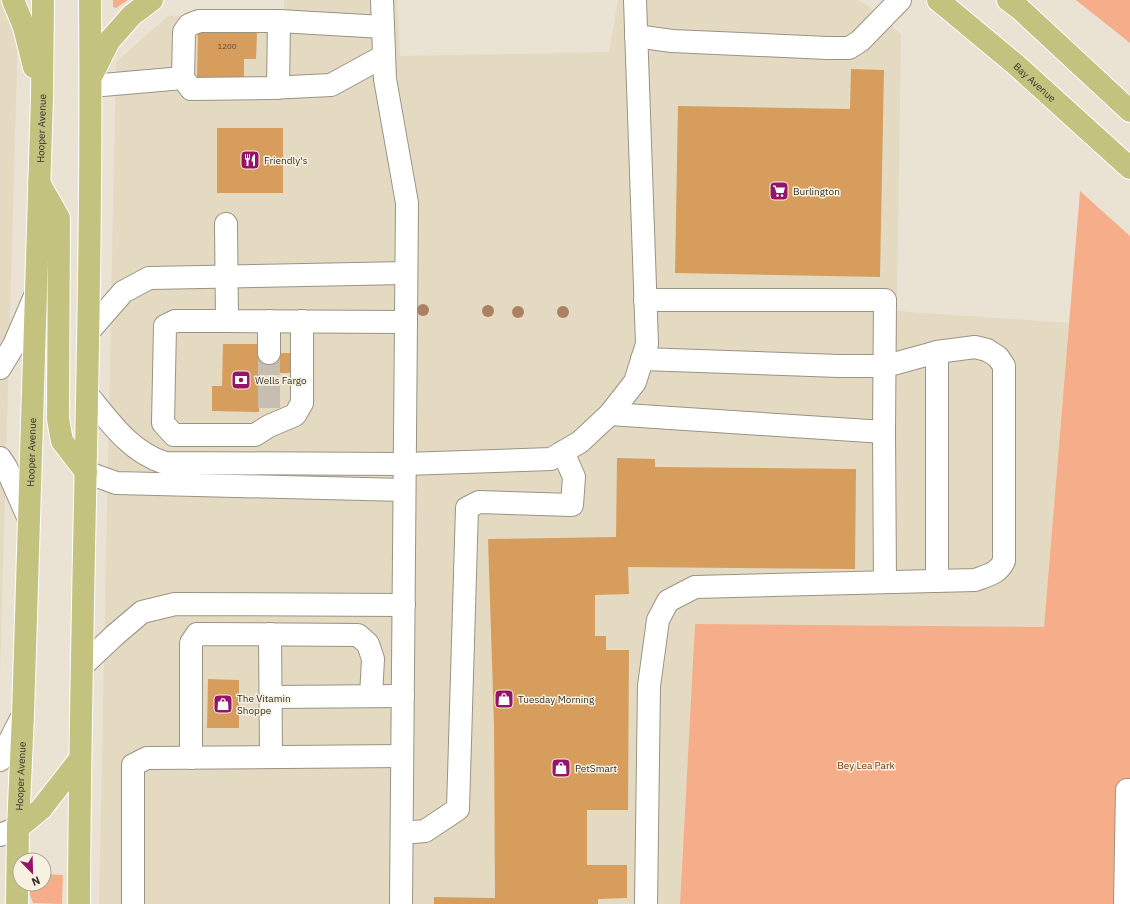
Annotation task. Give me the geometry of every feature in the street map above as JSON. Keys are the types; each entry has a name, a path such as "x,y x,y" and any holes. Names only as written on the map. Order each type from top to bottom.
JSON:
{"main road":[{"path":"14,0 24,27 42,97"},
{"name":"Hooper Avenue","path":"17,904 9,832 23,715 42,97 43,0"},
{"path":"79,904 80,759 89,331 91,81 90,0"},
{"path":"91,81 109,41 132,15 152,0"},
{"name":"Bay Avenue","path":"938,0 1015,64 1130,168"},
{"path":"1008,0 1019,8 1130,111"},
{"path":"39,183 59,218 58,419 62,441 86,472"},
{"path":"9,832 41,809 80,759"}],"lane":[{"path":"382,0 385,79 407,203 401,904"},
{"path":"87,394 116,430 149,458 165,463 405,464 551,459 580,442 610,414 635,382 647,344 635,0"},
{"path":"636,36 672,41 849,48 860,40 900,0"},
{"path":"383,27 279,21 199,21 188,25 184,32 182,78 191,89 278,88 331,85 384,56"},
{"path":"278,88 279,21"},
{"path":"91,81 182,78"},
{"path":"226,224 227,321"},
{"path":"89,331 123,292 149,278 406,273"},
{"path":"0,368 14,344 35,296"},
{"path":"645,300 884,300 886,366 884,432 885,582"},
{"path":"302,321 302,403 295,415 269,426 255,435 174,435 163,423 164,326 175,320 227,321 302,321 406,322"},
{"path":"269,321 269,353"},
{"path":"642,359 839,366 886,366 937,352 975,347 987,350 998,357 1004,366 1004,561 1000,570 974,580 695,587 668,601 658,620 649,686 646,904"},
{"path":"937,352 937,581"},
{"path":"610,414 884,432"},
{"path":"402,833 425,831 458,810 467,508 479,502 572,505 574,477 563,452"},
{"path":"0,458 6,466 28,517"},
{"path":"86,472 116,483 404,490"},
{"path":"82,666 115,634 142,612 175,604 404,605"},
{"path":"191,758 191,642 197,634 358,635 368,644 373,659 371,696"},
{"path":"270,634 270,757"},
{"path":"270,697 403,696"},
{"path":"0,760 23,715"},
{"path":"133,904 133,765 147,758 402,756"},
{"path":"1125,904 1127,790 1130,790"}],"shaded area":[{"path":"0,0 2,0 11,10 18,30 0,676"},
{"path":"284,0 397,0 400,56 609,52 618,0 858,0 867,5 901,34 897,311 1069,323 1044,627 695,624 680,904 99,904 116,62 168,16 284,11"}],"green space":[{"path":"113,0 128,0 116,8 113,7"},
{"path":"1076,0 1130,0 1130,43"},
{"name":"Bey Lea Park","path":"1080,191 1130,236 1130,904 680,904 695,624 1044,627"},
{"path":"52,874 63,875 62,904 33,903 30,892 52,892"}],"building":[{"path":"198,29 245,30 245,33 257,33 256,59 244,59 244,79 197,79"},
{"name":"Burlington","path":"851,69 884,70 880,277 675,273 678,106 850,109"},
{"name":"Friendly's","path":"217,128 283,128 283,193 217,193"},
{"name":"Wells Fargo","path":"223,344 260,344 260,353 297,353 297,373 259,373 259,412 212,411 212,386 222,386"},
{"path":"617,458 655,459 655,467 856,469 855,569 628,567 629,594 595,595 595,636 606,636 606,650 629,650 628,810 587,810 587,865 627,865 627,898 598,899 598,904 434,904 434,897 495,898 494,725 488,539 616,537"},
{"name":"The Vitamin Shoppe","path":"208,679 239,680 239,728 207,728"}],"tunnel":[{"path":"269,353 269,426"}],"place":[{"name":"Friendly's","path":"250,160"},
{"name":"Burlington","path":"779,191"},
{"name":"Wells Fargo","path":"241,380"},
{"name":"Tuesday Morning","path":"504,699"},
{"name":"The Vitamin Shoppe","path":"223,704"},
{"name":"PetSmart","path":"561,768"}]}
